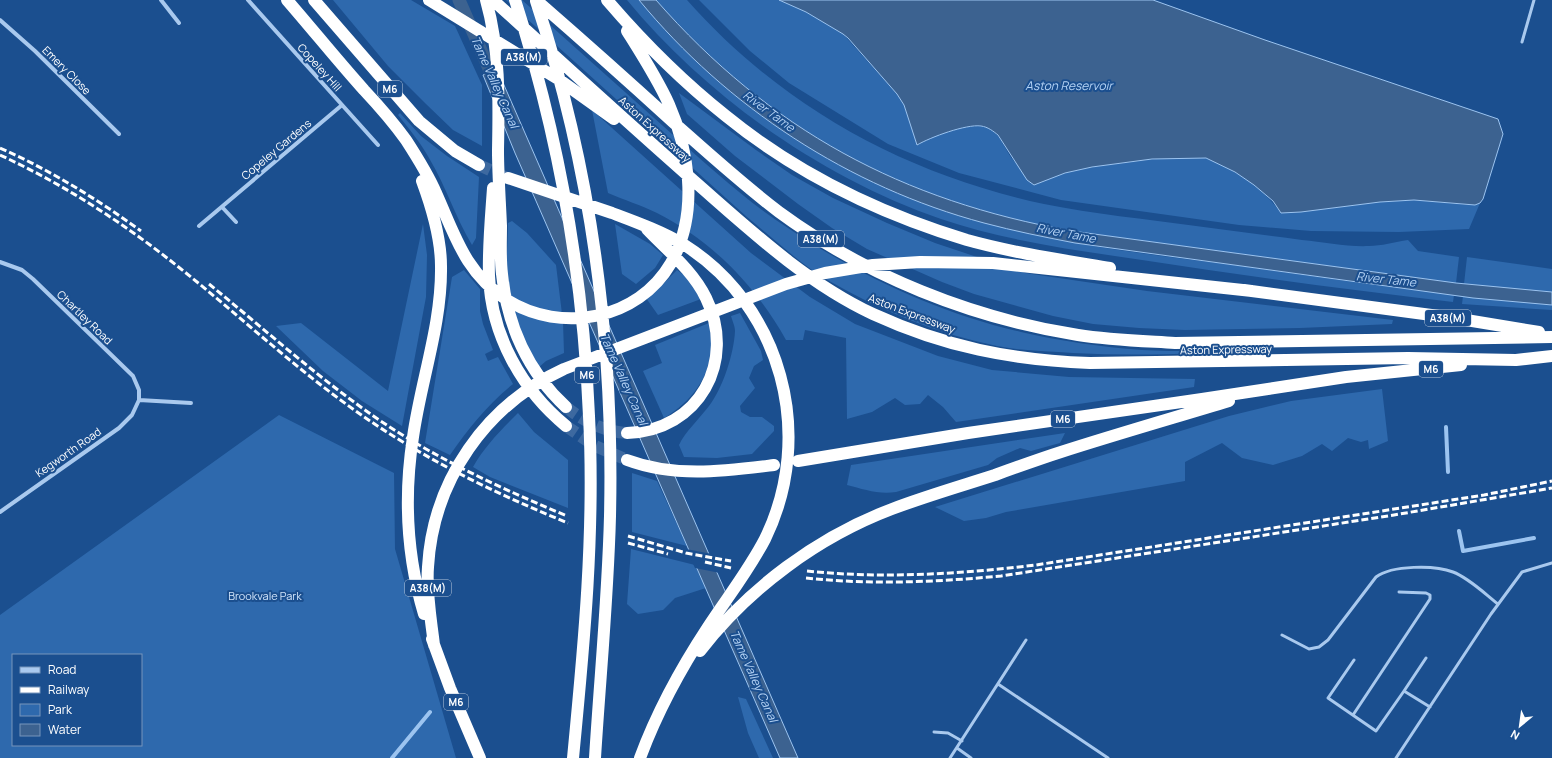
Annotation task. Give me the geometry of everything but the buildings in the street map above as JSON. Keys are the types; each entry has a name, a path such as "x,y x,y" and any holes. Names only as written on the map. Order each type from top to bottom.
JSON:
{"highway":[{"name":"M6","path":"287,0 390,118 414,152 434,188 460,250 475,272 487,284 515,304 531,312 551,317 564,318 584,318 610,312 640,297 655,284 667,268 684,232 687,216 687,174 682,143 670,104 656,77 607,0"},
{"name":"M6","path":"314,0 419,121 455,151 479,165"},
{"name":"A38(M)","path":"429,0 558,79 676,165"},
{"path":"486,0 496,58 499,91 495,233 489,276 490,290 500,331 508,352 524,380 539,400 566,426"},
{"name":"Aston Expressway","path":"493,0 676,165 746,226 807,276 872,313 931,338 976,350 1026,359 1090,363 1408,358 1516,360 1552,356"},
{"name":"M6","path":"515,0 529,44 550,122 564,189 576,263 590,417 589,538 573,758"},
{"name":"M6","path":"536,0 550,44 570,118 584,188 596,261 604,331 609,414 610,514 594,758"},
{"name":"Aston Expressway","path":"536,0 702,148 779,212 834,248 877,271 965,307 1019,323 1076,334 1119,340 1175,343 1552,337"},
{"name":"A38(M)","path":"607,0 647,45 681,78 749,134 805,170 867,202 923,226 998,247 1045,257 1252,291"},
{"name":"M6","path":"365,91 377,112 397,136 417,170 429,199 439,243 441,267 440,288 429,357 413,439 409,478 408,508 412,560 417,585 434,645 450,688 480,758"},
{"name":"M6","path":"513,180 643,225 677,241 708,263 729,284 756,320 773,353 781,376 786,399 789,445 787,470 782,492 770,527 756,555 695,648 661,710 640,758"},
{"name":"M6","path":"627,433 660,427 683,414 702,394 710,380 715,364 718,346 716,330 706,298 698,285 643,225"},
{"path":"495,233 514,330 532,367 544,384 562,404"},
{"name":"A38(M)","path":"434,645 428,601 429,555 435,520 450,481 465,453 492,419 508,404 526,391 544,379 564,369 786,284 825,273 859,267 920,262 993,263 1252,291 1454,318 1552,334"},
{"name":"M6","path":"798,461 975,432 1346,377 1516,360"},
{"name":"M6","path":"661,710 689,666 722,626 759,590 800,558 844,531 915,500 995,475 1060,452 1274,388"},
{"path":"628,460 658,469 687,472 718,472 774,465"}],"street":[{"path":"161,0 178,23"},
{"name":"Copeley Hill","path":"248,0 378,145"},
{"name":"Emery Close","path":"0,20 35,51 119,134"},
{"name":"Copeley Gardens","path":"199,226 342,105"},
{"path":"222,207 236,222"},
{"name":"Chartley Road","path":"0,262 22,270 33,279 133,376 139,390 139,400"},
{"path":"139,400 191,403"},
{"name":"Kegworth Road","path":"0,512 118,428 132,415 139,400"}],"lane":[{"path":"1522,42 1534,0"},
{"path":"1396,758 1498,604 1522,572 1552,563"},
{"path":"1282,634 1309,649 1319,647 1328,640 1376,577 1382,572 1410,568 1432,568 1453,572 1473,584 1498,604"},
{"path":"1353,715 1430,599 1430,595 1426,593 1399,592"},
{"path":"950,758 1026,640"},
{"path":"1354,660 1328,698 1376,731 1426,658"},
{"path":"998,684 1108,758"},
{"path":"1404,691 1430,707"},
{"path":"934,732 948,733 962,741"},
{"path":"957,748 971,758"}],"green space":[{"path":"333,0 411,0 455,26 482,85 482,146 453,130 426,104 388,66"},
{"path":"506,0 522,0 700,159 758,207 815,245 871,277 929,303 959,314 1021,332 1066,341 1111,347 1149,350 1197,351 1197,353 1104,354 1035,351 1006,348 954,335 912,321 851,293 809,268 747,217"},
{"path":"627,0 639,0 671,36 705,69 741,100 779,128 819,154 861,176 905,196 964,216 1067,241 1133,252 1454,295 1453,302 1336,288 1066,248 1015,239 966,227 941,219 897,202 853,181 810,157 769,130 730,101 693,69 659,36"},
{"path":"656,0 687,0 724,38 763,73 805,104 849,131 895,154 943,175 992,191 1044,204 1101,214 1344,245 1374,246 1408,240 1418,251 1459,257 1456,283 1072,231 1010,218 951,201 895,179 843,153 792,122 745,87 699,46"},
{"path":"699,0 779,0 806,12 843,34 897,94 904,105 917,144 953,130 974,126 990,129 998,136 1014,161 1039,183 1061,174 1096,167 1177,157 1196,157 1211,160 1245,179 1261,191 1281,213 1301,212 1380,202 1414,200 1469,205 1480,203 1469,229 1399,232 1311,231 1239,225 1061,200 959,173 888,144 789,83 750,51"},
{"path":"679,93 792,175 833,198 935,243 1025,273 1147,291 1393,320 1392,324 1300,328 1185,330 1139,328 1093,324 1053,316 974,294 942,282 867,249 832,228 735,156 687,114"},
{"path":"592,110 751,253 810,297 855,324 938,356 992,370 1069,377 1195,379 1194,387 956,422 943,407 928,395 920,404 905,405 895,398 872,412 847,419 846,338 805,330 803,340 786,340 761,301 747,283 714,251 677,224 657,213 608,193"},
{"path":"400,113 421,136 447,156 479,177 476,238 472,245 460,224 435,169 415,136 398,115"},
{"path":"512,221 527,233 556,265 563,322 564,353 546,361 538,368 522,335 514,312 509,288 507,276 508,223"},
{"path":"423,224 427,255 426,297 402,426 362,401 323,371 276,326 301,323 388,391"},
{"path":"615,224 650,244 663,255 655,268 636,284 622,274"},
{"path":"1467,257 1552,269 1552,292 1464,284"},
{"path":"464,270 480,289 480,311 483,324 493,350 485,354 488,361 498,357 513,384 479,417 450,455 425,443 452,277"},
{"path":"677,270 684,275 701,299 658,315 646,298"},
{"path":"1463,296 1552,305 1552,310 1462,304"},
{"path":"740,313 761,351 763,360 754,366 749,378 755,388 740,406 741,412 750,417 762,417 774,426 774,431 752,454 717,458 684,457 679,445 689,430 709,406 719,390 730,360 734,340 735,329 731,316"},
{"path":"709,323 711,337 710,357 703,378 698,388 691,396 674,412 664,418 643,371 662,363 655,345"},
{"path":"1382,389 1388,441 1369,449 1368,440 1361,442 1348,438 1332,451 1322,444 1302,456 1273,465 1242,458 1222,443 1185,462 1185,481 1006,512 986,518 964,521 935,507 1229,416 1291,401"},
{"path":"518,413 534,432 568,460 568,508 490,477 473,467 488,445"},
{"name":"Brookvale Park","path":"279,415 394,473 395,549 456,758 0,758 0,615"},
{"path":"1065,433 1060,443 1031,451 1020,448 997,458 988,465 896,492 877,492 847,485 851,465"},
{"path":"632,473 657,481 687,546 632,532"},
{"path":"631,549 695,565 706,588 675,598 663,610 638,614 627,604"},
{"path":"738,697 746,699 773,758 759,758 748,733"}],"water":[{"name":"River Tame","path":"639,0 656,0 700,46 745,87 793,122 843,153 896,179 951,201 1010,218 1072,231 1456,283 1552,292 1552,305 1473,298 1075,243 995,226 934,207 886,188 839,165 794,138 751,108 711,75 674,39"},
{"name":"Aston Reservoir","path":"779,0 1153,0 1265,40 1498,119 1503,134 1483,199 1480,203 1475,205 1414,200 1380,202 1301,212 1281,213 1273,201 1254,185 1235,172 1206,158 1152,159 1092,167 1065,173 1034,185 1027,180 998,135 986,127 975,126 958,129 931,138 917,145 904,105 897,94 848,38 806,12"},
{"path":"497,69 798,758 780,758 515,153 483,75"}],"pier":[{"path":"686,549 712,554 720,573 695,568"}],"waterway":[{"name":"Tame Valley Canal","path":"459,0 497,87"},
{"path":"1446,427 1448,472"},
{"path":"1459,531 1463,551 1534,538"},
{"path":"392,758 430,712"}],"tunnel":[{"path":"479,165 507,178"},
{"path":"566,407 580,417 602,428 627,433"},
{"path":"566,426 595,446 627,460"}],"railway":[{"path":"0,148 73,186 141,231"},
{"path":"0,155 69,191 135,234 198,282 324,388 398,439 481,484 568,523"},
{"path":"209,284 330,384 372,415 418,445 492,483 567,516"},
{"path":"807,571 864,575 893,575 979,571 1036,565 1484,495 1552,481"},
{"path":"806,578 904,582 1001,576 1394,515 1552,488"},
{"path":"628,536 686,553 731,561"},
{"path":"628,543 668,554"},
{"path":"705,562 731,568"}]}
